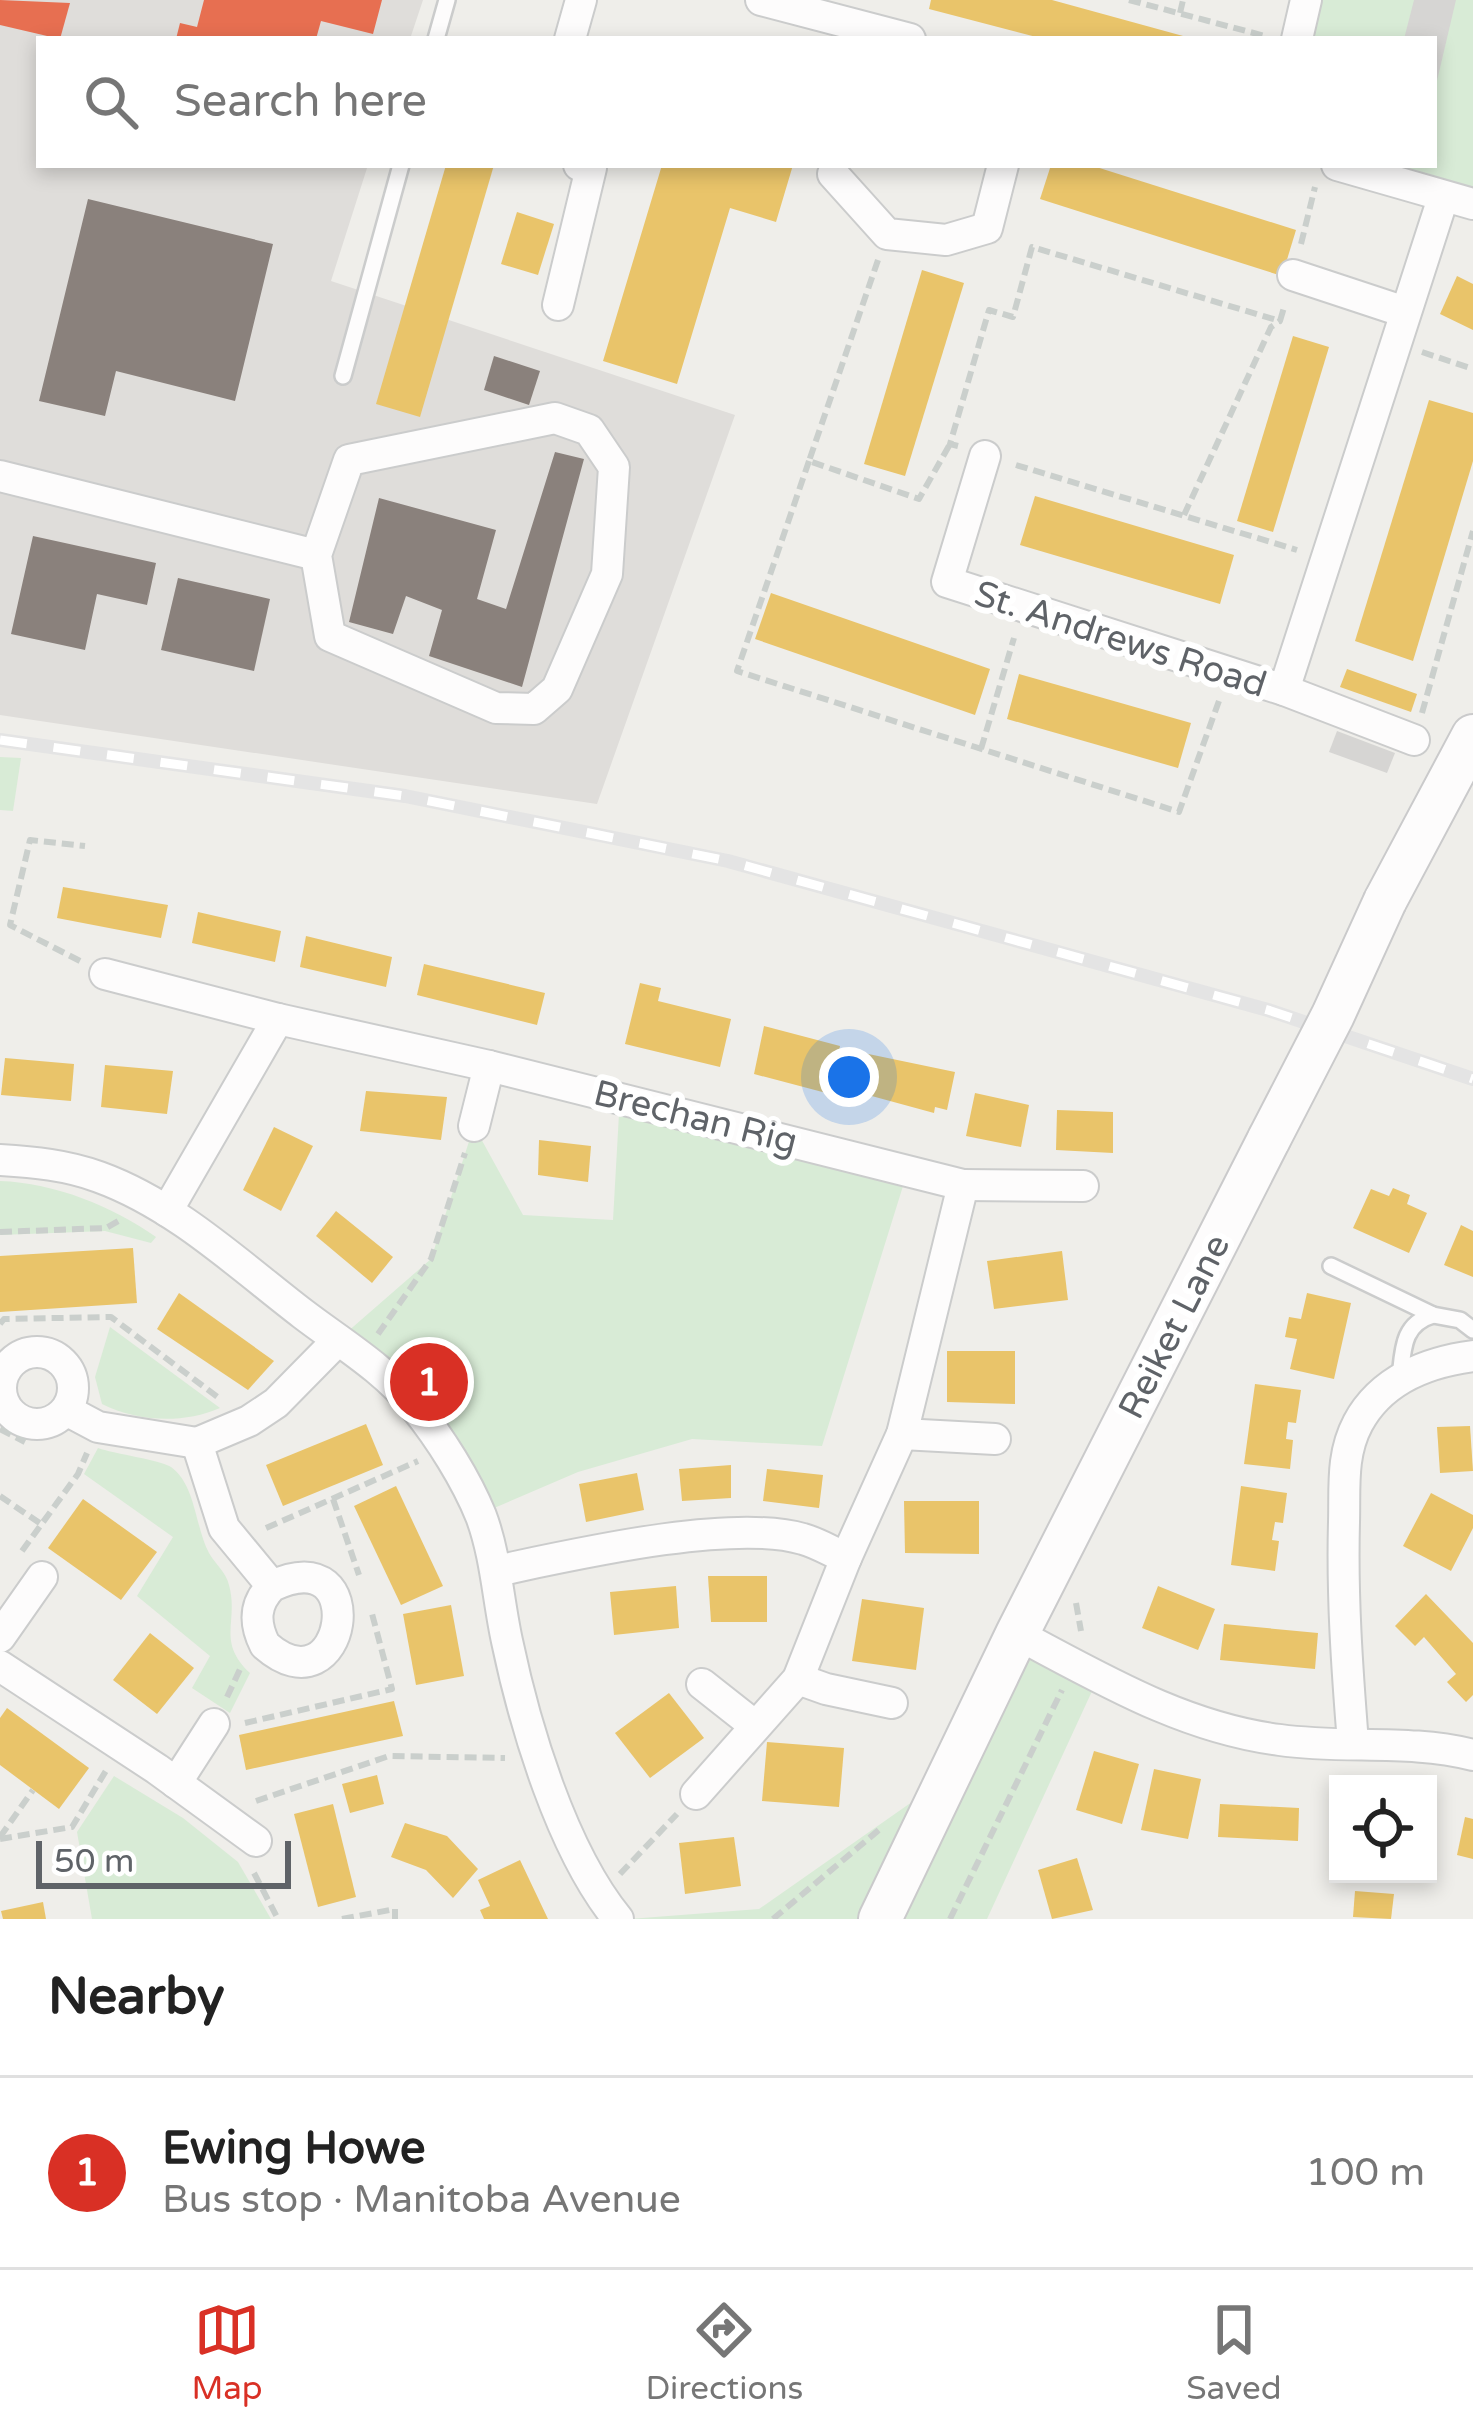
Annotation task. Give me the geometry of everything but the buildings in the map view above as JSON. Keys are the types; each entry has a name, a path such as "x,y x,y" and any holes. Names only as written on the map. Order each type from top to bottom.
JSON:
{"street":[{"path":"571,36 581,0"},
{"path":"760,0 850,11 904,36"},
{"path":"1298,36 1306,0"},
{"path":"558,305 591,168"},
{"path":"832,174 887,234 946,240 987,228 1002,168"},
{"path":"1326,176 1458,201"},
{"name":"St. Andrews Road","path":"1284,690 1405,312 1458,201"},
{"path":"1293,274 1405,312"},
{"path":"555,418 590,430 614,467 608,574 556,689 534,709 496,708 330,636 316,555 350,460 555,418"},
{"name":"St. Andrews Road","path":"985,456 946,581 1230,670 1414,740"},
{"path":"0,476 316,555"},
{"name":"Reiket Lane","path":"880,1919 1018,1634 1333,1016 1384,901 1473,736"},
{"name":"Brechan Rig","path":"105,974 963,1184 1083,1186"},
{"path":"159,1207 278,1019"},
{"path":"474,1126 489,1066"},
{"path":"0,1160 36,1162 98,1177 159,1207 350,1348 414,1405 480,1514 496,1571 516,1682 539,1759 609,1906"},
{"path":"696,1794 798,1678 902,1434 963,1184"},
{"path":"66,1410 98,1427 197,1443 249,1421 350,1348"},
{"path":"1353,1743 1341,1600 1343,1463 1373,1401 1400,1378 1429,1364 1473,1356"},
{"path":"902,1434 995,1439"},
{"path":"197,1443 224,1528 272,1586"},
{"path":"496,1571 743,1532 803,1538 846,1558"},
{"path":"0,1637 42,1577"},
{"path":"302,1578 326,1587 339,1609 337,1635 318,1655 290,1659 265,1645 258,1632 259,1603 272,1586 302,1578"},
{"path":"1018,1634 1179,1717 1281,1741 1473,1754"},
{"path":"0,1666 256,1841"},
{"path":"798,1678 892,1703"},
{"path":"702,1684 754,1725"},
{"path":"176,1783 214,1724"}],"lane":[{"path":"437,36 447,0"},
{"path":"343,376 400,168"},
{"path":"1331,1266 1433,1315 1460,1320 1473,1330"},
{"path":"1400,1378 1405,1337 1420,1319 1433,1315"}],"path":[{"path":"1129,0 1263,36"},
{"path":"1180,13 1183,0"},
{"path":"1184,515 1271,327 1280,321 1326,176"},
{"path":"887,234 737,671 1179,812 1230,670"},
{"path":"809,461 919,499 950,444 989,310 1012,317 1032,248 1280,321"},
{"path":"1396,343 1473,369"},
{"path":"950,444 1329,560"},
{"path":"1414,740 1473,531"},
{"path":"981,749 1024,605"},
{"path":"85,846 30,840 10,925 105,974"},
{"path":"350,1348 431,1259 474,1126"},
{"path":"0,1232 106,1228 159,1207"},
{"path":"0,1324 4,1319 111,1317 249,1421"},
{"path":"0,1496 41,1524 78,1474 98,1427"},
{"path":"0,1429 25,1442"},
{"path":"235,1542 444,1450"},
{"path":"214,1724 258,1632"},
{"path":"950,1919 1074,1664"},
{"path":"0,1838 72,1827 121,1746"},
{"path":"247,1804 389,1756 539,1759"},
{"path":"0,1838 33,1790"},
{"path":"609,1906 696,1794"},
{"path":"772,1919 888,1823"},
{"path":"342,1919 395,1909 395,1919"}],"shaded area":[{"path":"0,0 423,0 411,36 36,36 36,168 367,168 331,281 735,415 597,804 0,715"}],"green space":[{"path":"1307,0 1473,0 1473,204 1347,168 1437,168 1437,36 1298,36"},
{"path":"0,757 21,758 13,811 0,810"},
{"path":"620,1096 908,1170 822,1446 692,1439 578,1472 480,1514 444,1449 338,1340 431,1259 474,1126 523,1215 613,1220"},
{"path":"0,1181 82,1198 156,1237 151,1243 105,1231 0,1235"},
{"path":"110,1327 220,1408 161,1419 102,1404 95,1377"},
{"path":"98,1448 166,1464 186,1484 204,1543 228,1580 231,1641 250,1673 230,1713 192,1688 210,1656 137,1596 173,1537 84,1474"},
{"path":"1017,1634 1099,1676 987,1919 629,1919 759,1909 939,1783"},
{"path":"114,1776 183,1818 238,1862 271,1919 92,1919 77,1832"}],"railway":[{"path":"0,740 405,796 728,861 1268,1010 1473,1079"}],"place":[{"name":"Ewing Howe","path":"429,1382"}]}
